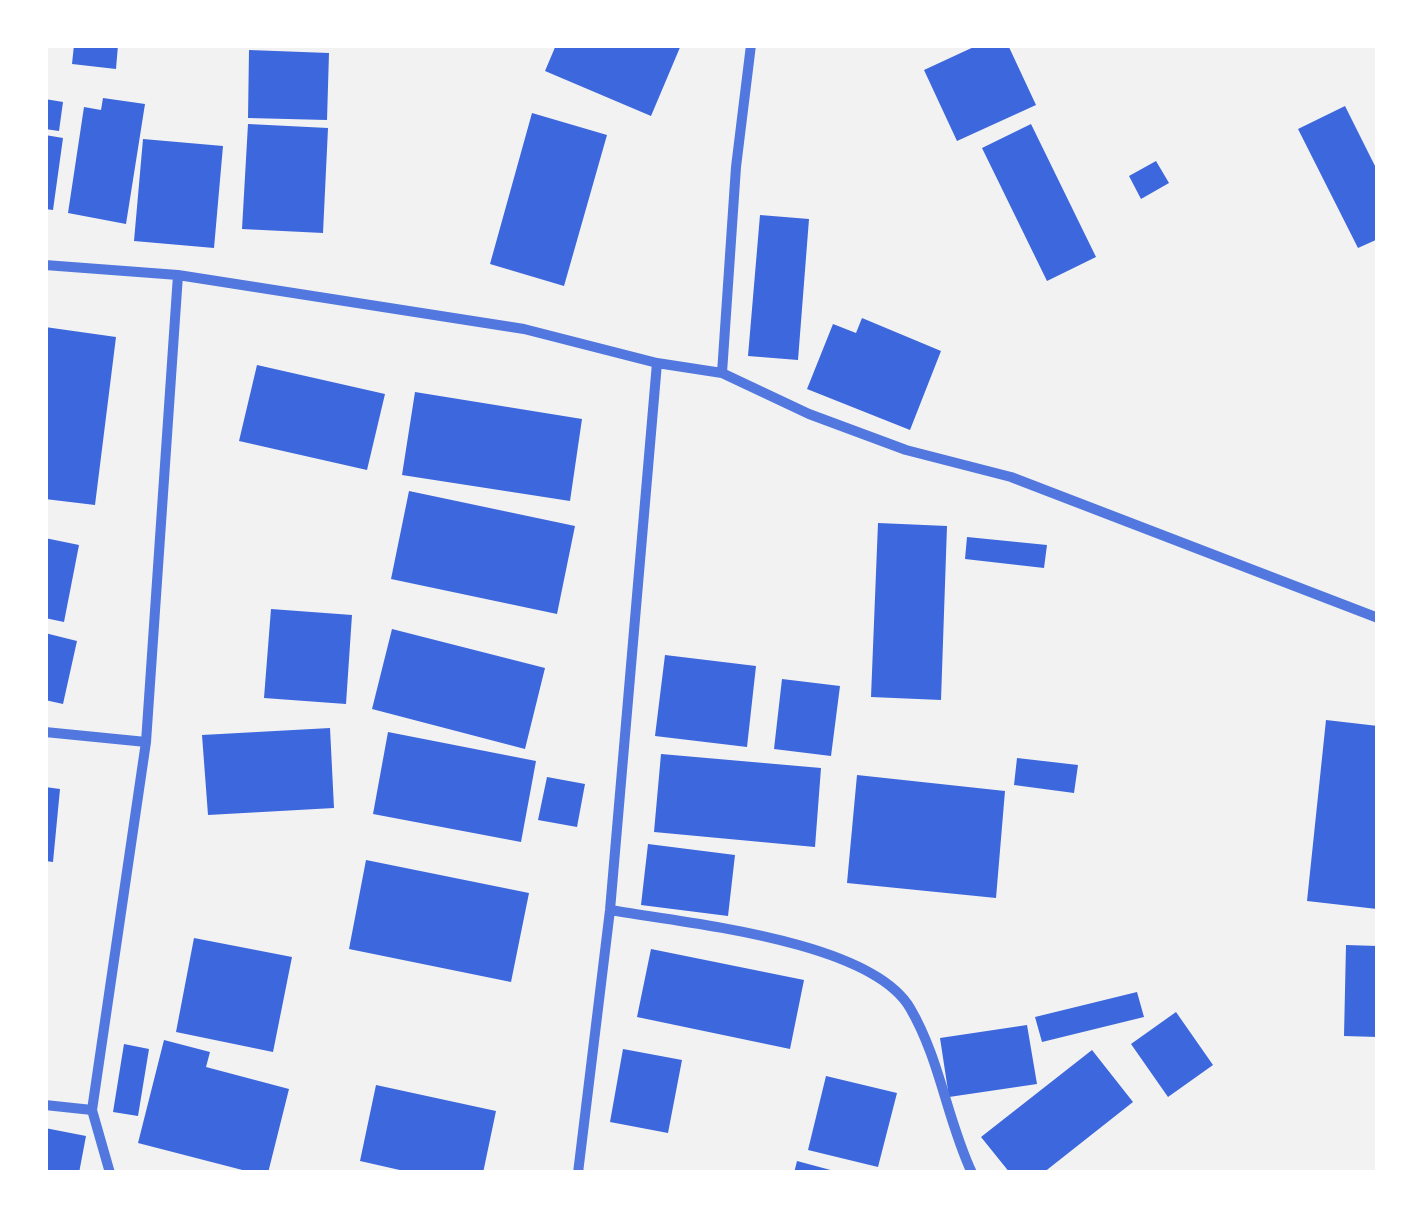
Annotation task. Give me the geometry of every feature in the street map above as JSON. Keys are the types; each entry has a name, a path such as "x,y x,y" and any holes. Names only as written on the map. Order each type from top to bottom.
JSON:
{"street":[{"path":"722,373 736,167 751,45"},
{"path":"45,265 178,276 524,328 656,363 722,373 809,414 906,450 1011,477 1378,618"},
{"path":"110,1173 92,1110 146,742 178,276"},
{"path":"578,1173 610,910 656,363"},
{"path":"45,732 146,742"},
{"path":"610,910 792,943 882,978 909,1007 929,1047 972,1173"},
{"path":"45,1105 92,1110"}],"building":[{"path":"74,45 118,45 116,69 72,64"},
{"path":"556,45 681,45 651,116 545,71"},
{"path":"978,45 1008,45 1036,105 957,141 924,70"},
{"path":"249,50 329,53 327,120 248,118"},
{"path":"103,98 145,104 126,224 68,213 84,107 101,110"},
{"path":"45,99 63,102 59,131 45,129"},
{"path":"1345,106 1378,172 1378,239 1358,248 1298,129"},
{"path":"532,113 607,135 564,286 490,264"},
{"path":"248,124 328,128 323,233 242,229"},
{"path":"1031,124 1096,257 1047,281 982,148"},
{"path":"45,135 63,138 53,210 45,209"},
{"path":"143,139 223,146 214,248 134,241"},
{"path":"1156,161 1169,183 1141,199 1129,176"},
{"path":"760,215 809,219 798,360 748,356"},
{"path":"862,318 941,351 910,430 807,389 833,324 856,333"},
{"path":"45,327 116,337 95,505 45,499"},
{"path":"257,365 385,394 367,470 239,441"},
{"path":"415,392 582,419 570,501 402,475"},
{"path":"409,491 575,526 557,614 391,579"},
{"path":"878,523 947,526 941,700 871,697"},
{"path":"967,537 1047,545 1044,568 965,559"},
{"path":"45,538 79,545 64,622 45,618"},
{"path":"271,609 352,615 346,704 264,698"},
{"path":"392,629 545,668 525,749 372,709"},
{"path":"45,633 77,641 63,704 45,700"},
{"path":"665,655 756,666 747,747 655,736"},
{"path":"782,679 840,686 831,756 774,749"},
{"path":"1326,720 1378,726 1377,909 1307,901"},
{"path":"330,728 334,808 208,815 202,735"},
{"path":"388,732 536,761 521,842 373,814"},
{"path":"661,754 821,768 815,847 654,832"},
{"path":"1017,758 1078,765 1074,793 1014,785"},
{"path":"857,775 1005,791 996,898 847,883"},
{"path":"547,777 585,784 577,827 538,820"},
{"path":"45,787 60,789 53,862 45,861"},
{"path":"648,844 735,855 728,916 641,905"},
{"path":"366,860 529,893 511,982 349,949"},
{"path":"194,938 292,957 273,1052 176,1032"},
{"path":"1346,945 1378,946 1378,1037 1344,1036"},
{"path":"651,949 804,980 790,1049 637,1017"},
{"path":"1137,992 1144,1017 1042,1042 1035,1017"},
{"path":"1176,1012 1213,1065 1168,1097 1131,1044"},
{"path":"1027,1025 1037,1084 949,1097 940,1038"},
{"path":"164,1040 210,1052 206,1067 289,1089 268,1173 254,1173 138,1143"},
{"path":"124,1044 149,1049 138,1116 113,1112"},
{"path":"623,1049 682,1060 668,1133 610,1122"},
{"path":"1092,1050 1133,1102 1043,1173 1010,1173 981,1137"},
{"path":"826,1076 897,1093 878,1167 808,1150"},
{"path":"376,1085 496,1111 483,1173 413,1173 360,1161"},
{"path":"45,1128 86,1136 79,1173 45,1173"},
{"path":"797,1161 838,1172 838,1173 794,1173"}]}
